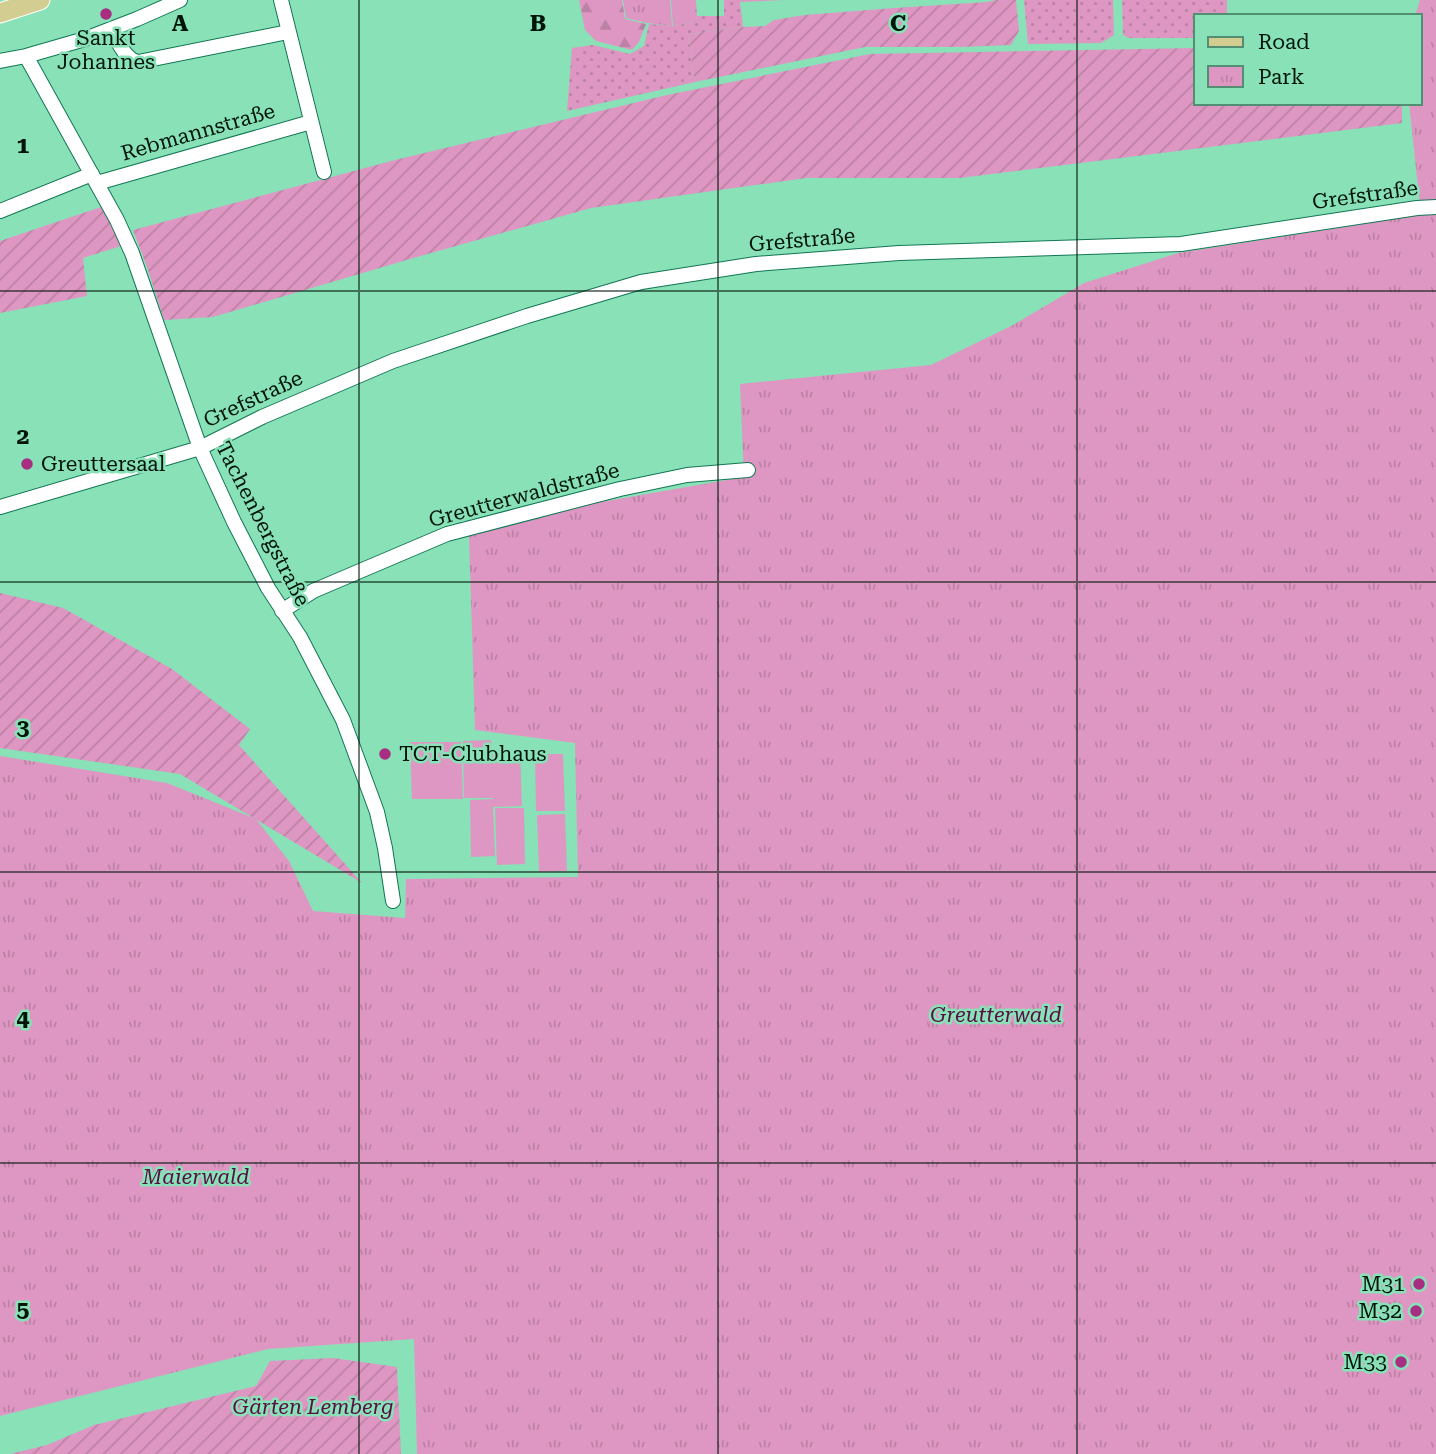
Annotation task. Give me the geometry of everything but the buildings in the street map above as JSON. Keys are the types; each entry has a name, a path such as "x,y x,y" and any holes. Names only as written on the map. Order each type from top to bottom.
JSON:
{"main road":[{"path":"0,13 40,0"}],"street":[{"path":"0,61 85,40 180,0"},
{"path":"281,0 324,172"},
{"path":"110,30 128,58 138,62 288,32"},
{"name":"Tachenbergstraße","path":"26,56 117,220 132,253 200,448 234,522 268,588 300,637 343,720 377,812 393,901"},
{"name":"Rebmannstraße","path":"0,211 94,178 311,122"},
{"name":"Grefstraße","path":"0,507 200,448 274,411 393,361 527,316 641,282 756,264 899,253 1181,244 1436,206"},
{"name":"Greutterwaldstraße","path":"282,611 313,591 447,534 634,486 687,475 748,470"}],"green space":[{"path":"579,0 622,0 625,19 646,24 639,42 632,50 596,41 585,30"},
{"path":"623,0 670,0 672,26 626,18"},
{"path":"671,0 694,0 694,22 673,26"},
{"path":"694,0 697,16 724,16 724,0 784,0 740,2 743,27 688,34 695,82 567,111 572,48 593,45 630,54 644,46 649,24 673,26 694,22"},
{"path":"1016,0 1019,31 1011,45 865,47 695,82 688,34 765,26 774,20 805,15"},
{"path":"1024,0 1113,0 1114,35 1101,43 1028,44"},
{"path":"1122,0 1227,0 1227,14 1194,14 1194,38 1129,38 1123,35"},
{"name":"Greutterwald","path":"1420,0 1436,0 1436,1454 417,1454 414,1339 268,1349 0,1416 0,756 167,783 256,819 289,861 313,911 405,918 406,879 578,877 575,743 475,730 469,536 578,506 744,477 740,384 931,365 1013,325 1084,283 1178,253 1421,215 1409,105 1422,105 1422,14 1416,14"},
{"path":"1194,48 1194,105 1402,105 1402,123 960,178 806,178 591,208 213,317 164,320 133,230 395,160 667,95 870,54"},
{"path":"104,206 121,246 83,258 87,296 0,313 0,241"},
{"path":"0,593 63,608 172,669 250,729 239,745 362,883 180,774 0,748"},
{"path":"491,740 492,750 520,749 522,806 493,807 495,856 471,857 470,800 493,798 464,798 463,741"},
{"path":"410,742 461,742 463,799 412,799"},
{"path":"535,754 563,754 565,811 536,811"},
{"path":"495,808 524,808 525,864 497,865"},
{"path":"565,814 567,871 539,872 537,815"},
{"name":"Gärten Lemberg","path":"333,1358 397,1367 401,1454 10,1454 47,1445 94,1425 256,1386 270,1361"}],"place":[{"name":"Sankt Johannes","path":"106,14"},
{"name":"Greuttersaal","path":"27,464"},
{"name":"TCT-Clubhaus","path":"385,754"},
{"name":"M31","path":"1419,1284"},
{"name":"M32","path":"1416,1311"},
{"name":"M33","path":"1401,1362"}],"park label":[{"name":"Maierwald","path":"196,1177"}]}
